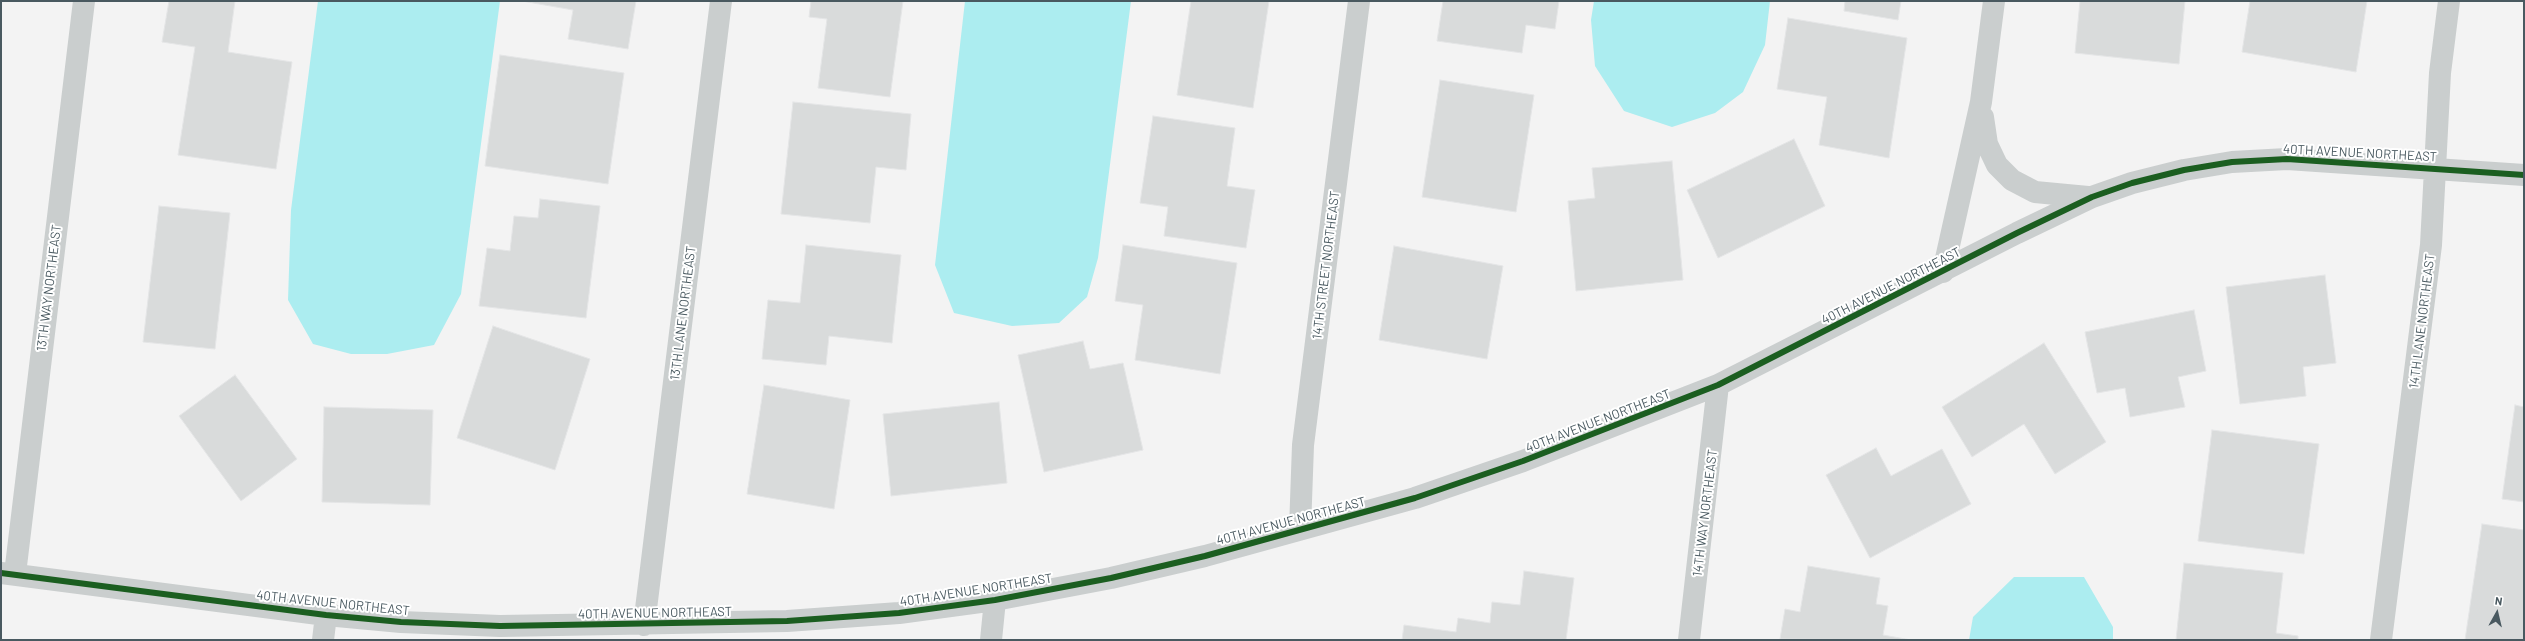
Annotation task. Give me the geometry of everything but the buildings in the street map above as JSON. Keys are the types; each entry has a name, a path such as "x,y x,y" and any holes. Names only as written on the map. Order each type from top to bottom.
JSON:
{"street":[{"name":"13TH WAY NORTHEAST","path":"8,574 84,1"},
{"name":"13TH LANE NORTHEAST","path":"644,625 721,1"},
{"name":"14TH STREET NORTHEAST","path":"1300,529 1303,445 1359,1"},
{"path":"1944,272 1981,102 1994,1"},
{"name":"14TH LANE NORTHEAST","path":"2381,640 2431,245 2440,73 2449,1"},
{"path":"1981,102 1987,144 1997,165 2012,180 2035,192 2092,197"},
{"name":"40TH AVENUE NORTHEAST","path":"8,574 326,615 401,622 500,626 644,625 787,621 899,613 995,600 1111,578 1205,556 1415,498 1523,461 1718,385 1944,272 2017,233 2092,197 2184,170 2232,162 2287,159 2524,175"},
{"name":"14TH WAY NORTHEAST","path":"1689,640 1718,385"},
{"path":"991,640 995,600"},
{"path":"323,640 326,615"}],"water":[{"path":"318,1 500,1 461,294 434,345 387,354 351,354 313,344 288,300 291,210"},
{"path":"965,1 1131,1 1098,258 1087,297 1059,323 1012,326 954,313 935,265"},
{"path":"1594,1 1770,1 1765,45 1743,92 1715,113 1672,127 1624,111 1595,66 1591,20"},
{"path":"2014,577 2084,577 2113,627 2113,640 1969,640 1973,617"}],"cycle path":[{"path":"1,573 326,615 401,622 500,626 787,621 899,613 995,600 1111,578 1205,556 1415,498 1523,461 1718,385 2017,233 2092,197 2132,183 2184,170 2232,162 2287,159 2524,175"}]}
